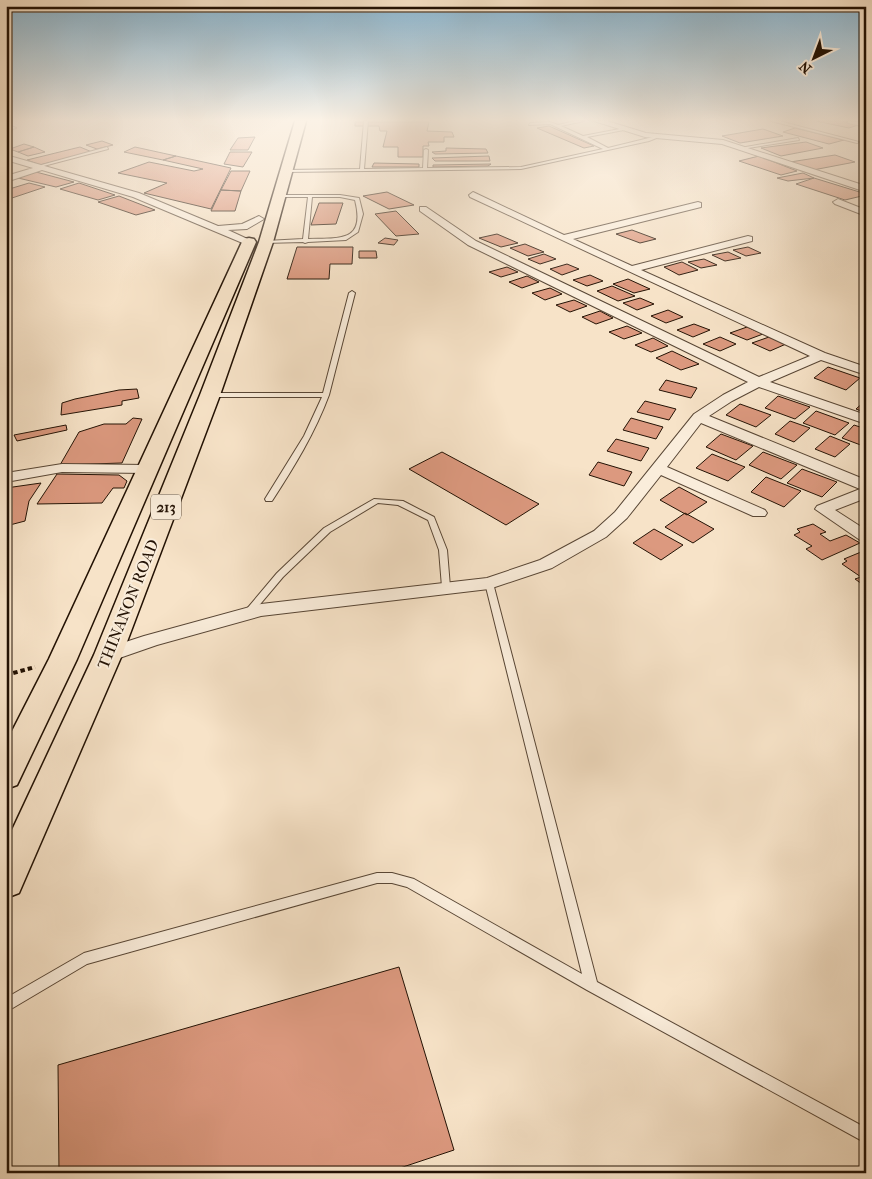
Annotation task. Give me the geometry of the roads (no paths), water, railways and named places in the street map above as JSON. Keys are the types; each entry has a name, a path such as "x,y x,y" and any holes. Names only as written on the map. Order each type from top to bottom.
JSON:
{"main road":[{"name":"THINANON ROAD","path":"6,882 108,655 210,395 257,242 259,219 273,176"},
{"name":"THINANON ROAD","path":"6,776 63,659 148,469 257,242 278,196 284,176"}],"street":[{"path":"70,176 136,195 257,242"},
{"path":"827,176 866,189"},
{"path":"473,195 820,356 866,371"},
{"path":"838,202 866,212"},
{"path":"563,238 698,205"},
{"path":"424,208 472,243 759,382 866,420"},
{"path":"200,221 233,228 244,227 259,219"},
{"path":"631,269 748,239"},
{"path":"108,655 151,640 261,610 489,582 546,564 600,534 621,515 699,417 715,405 759,382 820,356"},
{"path":"699,417 866,486"},
{"path":"6,478 62,468 148,469"},
{"path":"658,468 759,513"},
{"path":"866,492 823,509 866,537"}],"lane":[{"path":"257,242 305,242 346,239 356,232 361,214 356,199 340,196 278,196"},
{"path":"305,242 310,197"},
{"path":"268,499 298,452 320,412 352,293"},
{"path":"210,395 326,395"},
{"path":"248,613 280,575 328,530 376,501 400,503 431,519 443,550 446,588"},
{"path":"489,582 592,986"},
{"path":"6,1006 84,959 377,878 392,878 410,883 592,986 866,1136"}]}
